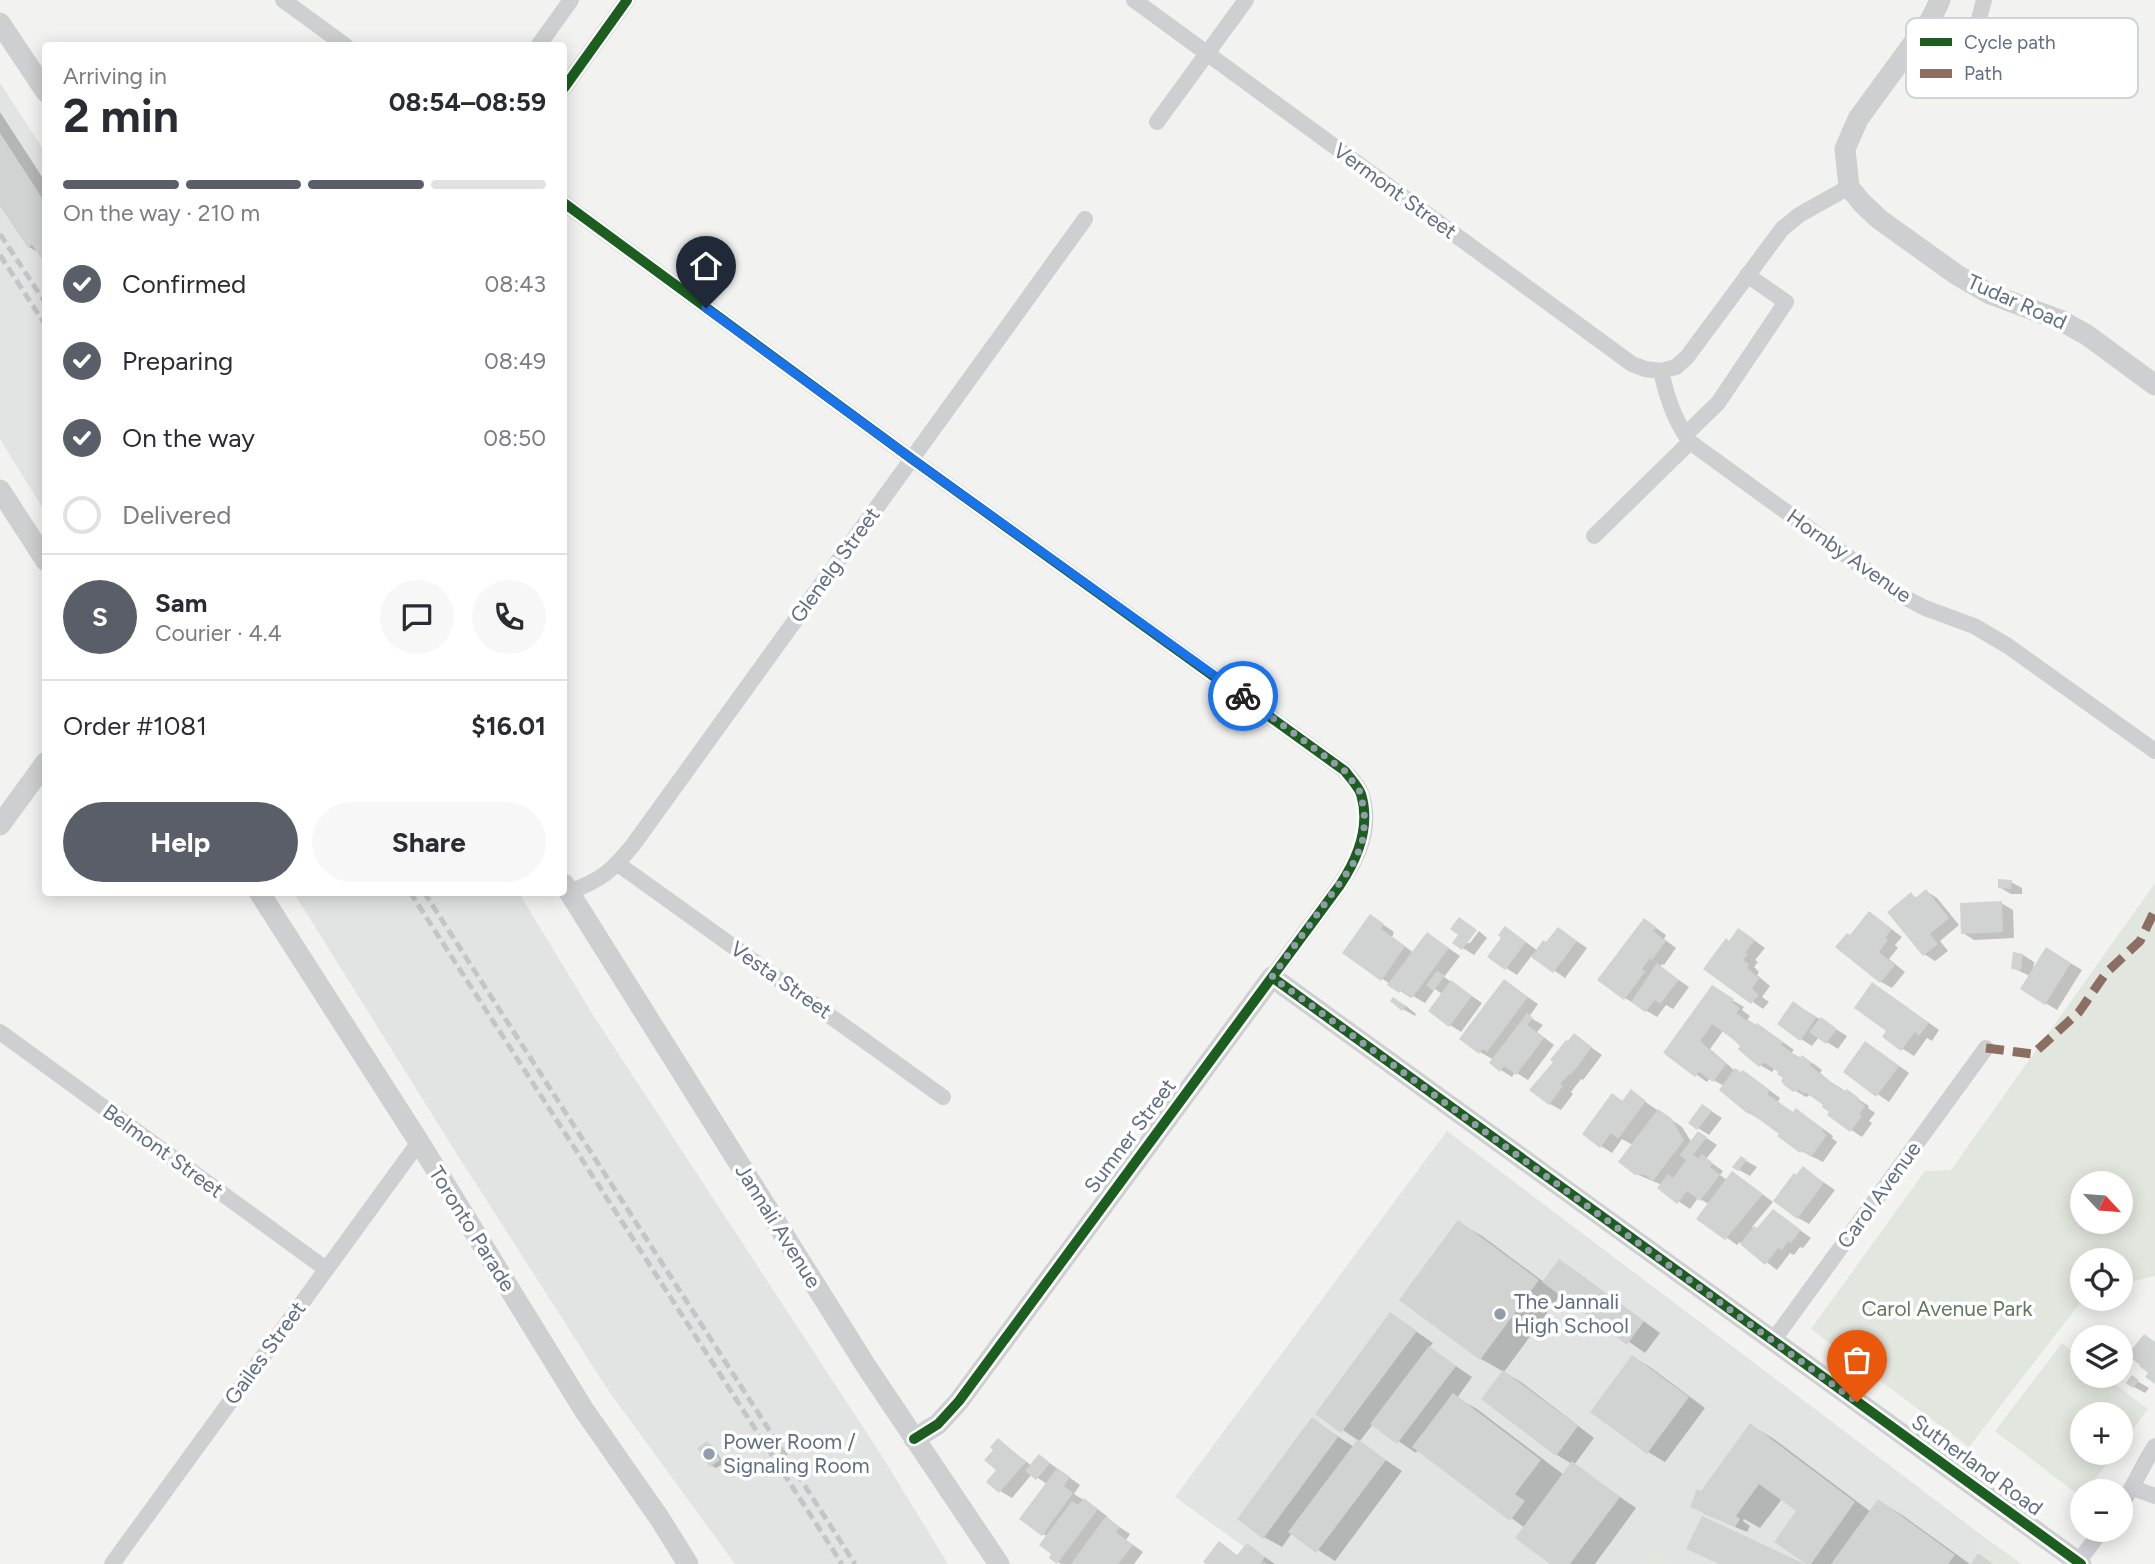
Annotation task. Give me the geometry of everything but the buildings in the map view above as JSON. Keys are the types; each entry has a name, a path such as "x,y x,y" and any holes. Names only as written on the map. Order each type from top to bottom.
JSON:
{"street":[{"path":"282,0 340,42"},
{"path":"541,42 571,0"},
{"path":"567,84 627,0"},
{"name":"Vermont Street","path":"1134,0 1632,364 1661,371"},
{"path":"1157,122 1246,0"},
{"path":"1931,18 1940,0"},
{"path":"1979,18 1984,0"},
{"path":"0,23 42,86"},
{"path":"1688,439 1668,404 1661,371 1676,367 1687,357 1782,229 1799,215 1849,187 1845,149 1858,119 1906,53"},
{"name":"Tudar Road","path":"1849,187 1879,219 1957,275 1990,293 2060,320 2087,335 2155,385"},
{"path":"567,205 912,459"},
{"name":"Glenelg Street","path":"567,888 598,881 618,864 1085,219"},
{"path":"1594,536 1688,439 1718,403 1786,302 1747,275"},
{"name":"Hornby Avenue","path":"1688,439 1902,596 1985,632 2155,751"},
{"name":"Sumner Street","path":"912,459 1345,771 1361,793 1365,820 1362,844 1346,876 959,1401 938,1424 914,1439"},
{"path":"0,490 42,555"},
{"path":"0,825 42,767"},
{"name":"Vesta Street","path":"618,864 943,1097"},
{"name":"Jannali Avenue","path":"567,890 858,1354 999,1564"},
{"name":"Toronto Parade","path":"262,896 419,1142 584,1409 688,1564"},
{"name":"Sutherland Road","path":"1272,977 2080,1563"},
{"name":"Belmont Street","path":"0,1032 326,1269"},
{"name":"Carol Avenue","path":"1772,1342 1986,1048"},
{"name":"Gailes Street","path":"112,1564 419,1142"},
{"path":"2155,1447 2144,1462 2133,1488 2155,1496"},
{"path":"2080,1563 2094,1542"}],"shaded area":[{"path":"0,83 42,147 42,507 0,439"},
{"path":"296,896 521,896 593,1015 880,1453 948,1564 735,1564 608,1390"},
{"name":"The Jannali High School","path":"1447,1131 1987,1539 1969,1564 1268,1564 1175,1497"}],"green space":[{"name":"Carol Avenue Park","path":"2155,883 2155,1276 2133,1281 2133,1248 2070,1248 2070,1311 2074,1311 1969,1447 1811,1329 1925,1171 1951,1170"},
{"path":"2062,1343 2070,1349 2070,1388 2120,1388 2148,1409 2133,1429 2133,1402 2070,1402 2070,1465 2106,1465 2095,1479 2070,1479 2070,1489 1995,1431"},
{"path":"1987,1539 2022,1564 1969,1564"},
{"path":"1652,1551 1669,1564 1641,1564"}],"railway":[{"path":"0,234 42,298"},
{"path":"0,255 42,320"},
{"path":"413,896 842,1564"},
{"path":"427,896 855,1564"}],"marked path":[{"path":"1986,1048 2033,1054 2079,1012 2106,973 2140,941 2155,910"}],"cycle path":[{"path":"567,84 627,0"},
{"path":"567,205 912,459 1345,771 1361,794 1364,806 1361,842 1340,885 959,1401 938,1424 914,1439"},
{"path":"1272,977 2081,1564"}],"way so far":[{"path":"1243,696 1345,771 1361,793 1365,820 1362,844 1352,866 1272,977 1857,1402"}],"place":[{"name":"The Jannali High School","path":"1500,1314"},
{"name":"Power Room / Signaling Room","path":"709,1454"}],"route":[{"path":"706,308 1243,696"}]}
